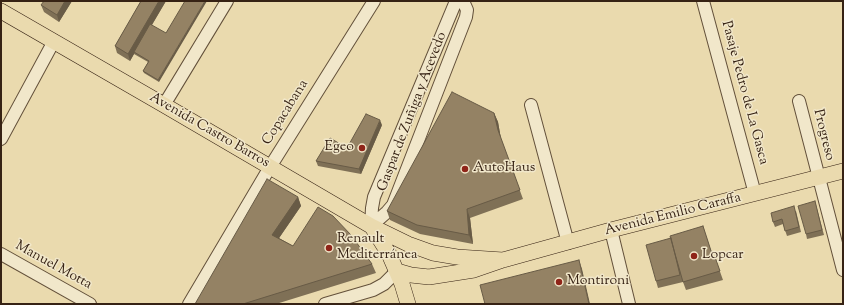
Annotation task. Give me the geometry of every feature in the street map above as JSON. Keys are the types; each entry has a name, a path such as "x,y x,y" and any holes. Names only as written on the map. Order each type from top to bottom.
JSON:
{"main road":[{"name":"Avenida Castro Barros","path":"1,11 371,226 389,254 397,271 408,304"},
{"name":"Avenida Emilio Caraffa","path":"397,271 411,275 429,277 474,270 503,260 611,230 843,171"},
{"name":"Avenida Emilio Caraffa","path":"371,226 408,244 433,253 457,257 503,260"},
{"path":"408,304 411,294 416,287 429,277"}],"street":[{"path":"164,105 227,1"},
{"name":"Copacabana","path":"189,304 270,167 374,1"},
{"name":"Gaspar de Zuñiga y Acevedo","path":"371,226 374,197 456,1"},
{"name":"Gaspar de Zuñiga y Acevedo","path":"371,226 393,205 466,17 467,10 463,1"},
{"name":"Pasaje Pedro de La Gasca","path":"703,1 756,194"},
{"path":"1,139 54,41"},
{"name":"Progreso","path":"799,101 843,270"},
{"path":"531,106 568,243"},
{"path":"611,230 630,304"},
{"name":"Manuel Motta","path":"1,254 90,304"},
{"path":"325,304 373,290 384,284 397,271"}],"building":[{"path":"44,1 65,1 57,15 41,5"},
{"path":"141,1 159,1 128,54 115,46"},
{"path":"185,1 205,1 158,80 143,71 149,61 134,52 150,24 166,33"},
{"name":"AutoHaus","path":"452,92 494,113 498,130 520,190 467,209 469,235 417,225 387,211"},
{"name":"Egeo","path":"366,114 380,120 359,169 316,161 330,138 347,148"},
{"name":"Renault Mediterránea","path":"267,179 298,197 272,235 293,246 318,207 333,216 351,235 372,264 243,304 195,304"},
{"path":"815,201 822,230 806,234 798,206"},
{"path":"794,206 799,227 785,231 782,219 773,222 771,213"},
{"name":"Lopcar","path":"703,226 713,257 715,257 720,271 683,282 670,236"},
{"path":"671,238 680,275 656,281 646,245"},
{"name":"Montironi","path":"579,260 589,304 485,304 480,285"}],"place":[{"name":"Egeo","path":"362,148"},
{"name":"AutoHaus","path":"465,169"},
{"name":"Renault Mediterránea","path":"329,248"},
{"name":"Lopcar","path":"694,256"},
{"name":"Montironi","path":"559,282"}]}
